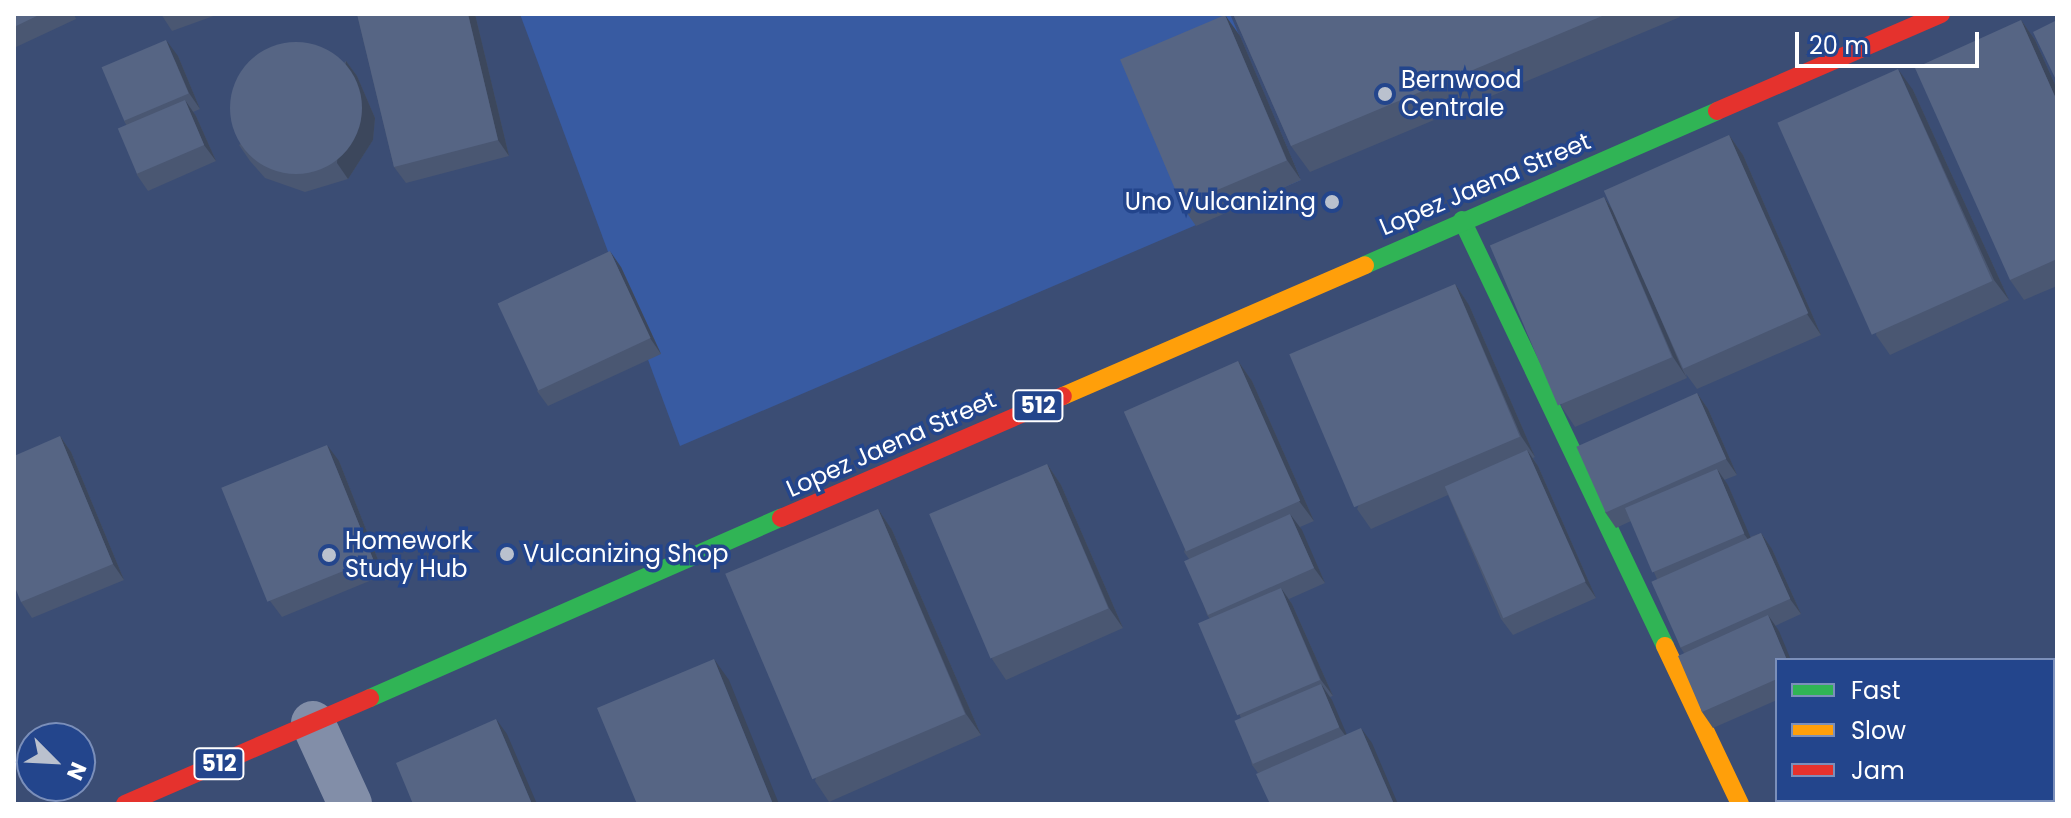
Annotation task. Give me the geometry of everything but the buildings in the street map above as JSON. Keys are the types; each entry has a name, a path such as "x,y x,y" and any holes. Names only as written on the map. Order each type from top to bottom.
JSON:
{"main road":[{"name":"Lopez Jaena Street","path":"125,804 1941,14"},
{"path":"1462,220 1740,804"}],"street":[{"path":"313,723 350,804"}],"shaded area":[{"path":"520,14 1230,14 1301,180 680,446"}],"traffic: fast":[{"path":"1365,265 1717,111"},
{"path":"1462,220 1665,646"},
{"path":"370,698 781,518"}],"traffic: slow":[{"path":"1063,396 1365,265"},
{"path":"1665,646 1740,804"}],"traffic: jam":[{"path":"1717,111 1941,14"},
{"path":"781,518 1063,396"},
{"path":"125,804 370,698"}],"place":[{"name":"Bernwood Centrale","path":"1385,94"},
{"name":"Uno Vulcanizing","path":"1332,202"},
{"name":"Vulcanizing Shop","path":"507,554"},
{"name":"Homework Study Hub","path":"329,555"}]}
